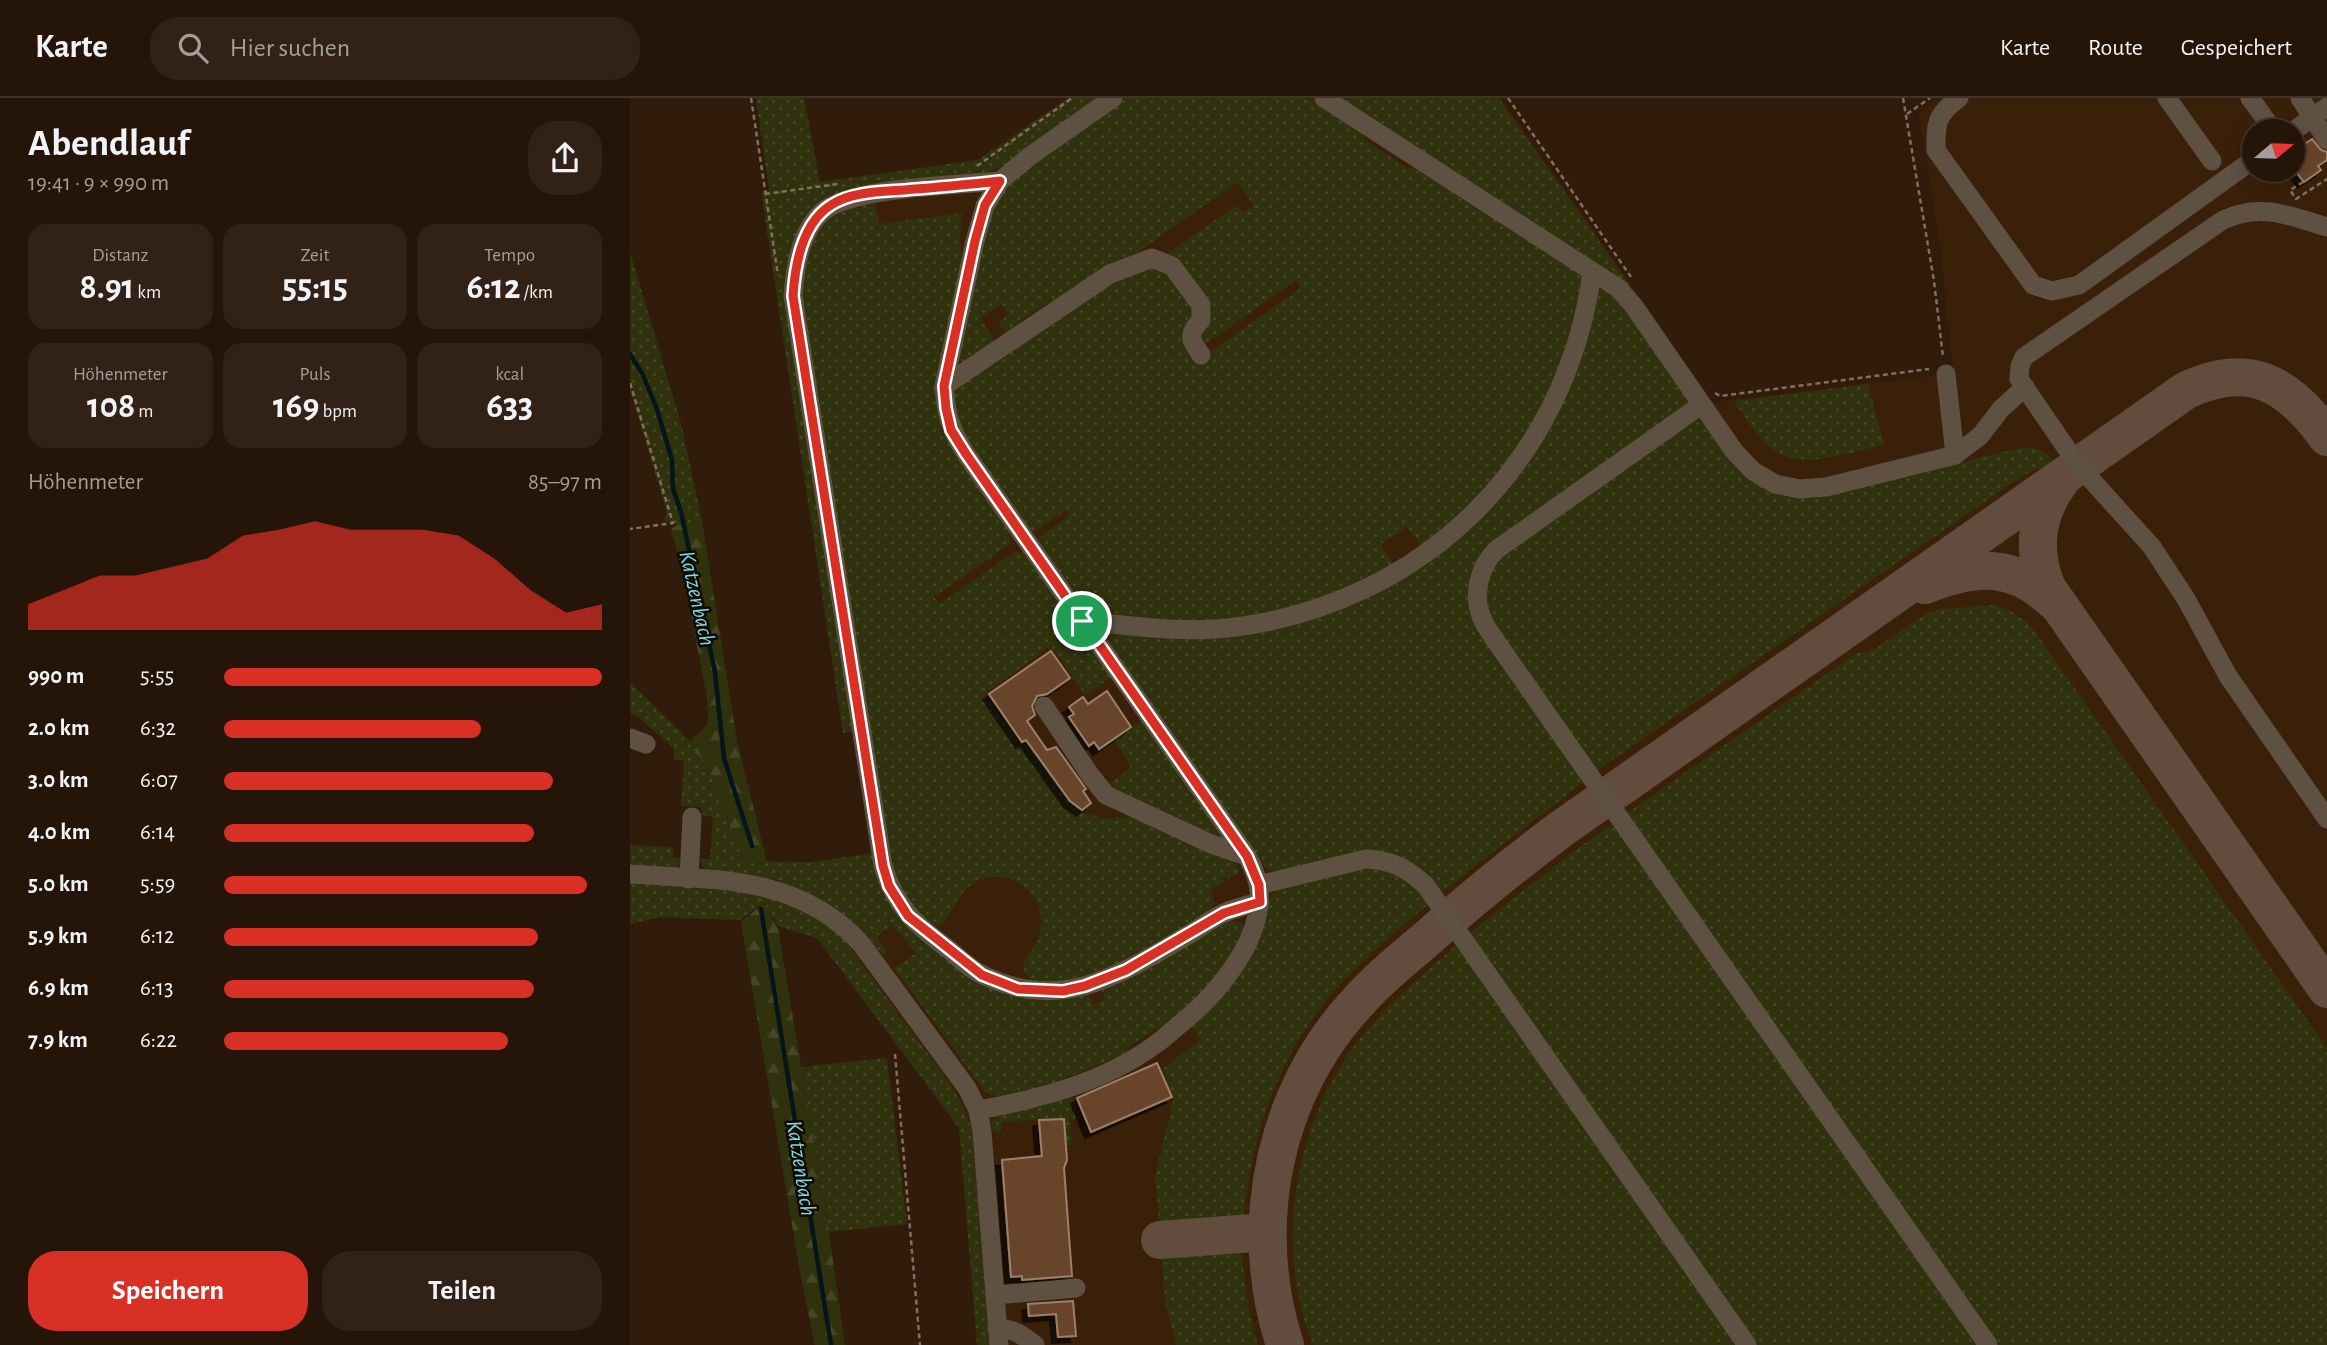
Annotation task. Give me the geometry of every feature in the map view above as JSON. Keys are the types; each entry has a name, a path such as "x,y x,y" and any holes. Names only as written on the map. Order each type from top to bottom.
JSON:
{"street":[{"path":"978,1110 1028,1101 1063,1090 1112,1069 1156,1045 1206,1002 1228,976 1256,924 1260,893 1247,856 966,454 951,430 946,408 944,386 985,205 1000,181 1030,156 1113,98"},
{"path":"1324,98 1618,288 1706,398 1743,463 1763,478 1788,488 1826,487 1955,455 1980,436 2001,409 2025,387"},
{"path":"1959,98 1942,110 1936,129 1936,150 2033,285 2052,290 2079,285 2242,168"},
{"path":"2167,98 2212,161"},
{"path":"2250,98 2265,119"},
{"path":"2300,98 2320,112 2327,140"},
{"path":"2305,123 2320,112"},
{"path":"1000,181 876,193 844,199 820,214 807,234 795,272 793,296 883,866 889,886 908,916 982,975 1018,989 1063,991 1085,986 1126,970 1260,893 1366,859 1382,859 1396,863 1426,886 1747,1345"},
{"path":"2327,227 2276,212 2249,211 2223,220 2024,357 2019,379 2084,472 2152,547 2186,599 2228,676 2327,820"},
{"path":"944,386 1110,274 1152,258 1172,266 1201,305 1201,320 1192,331 1191,339 1201,355"},
{"path":"1082,621 1139,628 1200,630 1275,621 1344,600 1377,585 1428,552 1456,531 1479,508 1519,461 1537,433 1557,396 1573,356 1584,317 1592,272"},
{"path":"1945,370 1955,455"},
{"path":"1706,398 1496,550 1488,558 1481,574 1478,602 1481,617 1988,1345"},
{"path":"1044,706 1090,775 1107,795 1210,844 1247,856"},
{"path":"689,878 692,817"},
{"path":"630,874 744,884 791,894 812,904 848,929 862,945 967,1088 978,1110 998,1336 1013,1329 1035,1345"},
{"path":"995,1295 1076,1288"}],"path":[{"path":"976,166 1072,98"},
{"path":"1508,98 1634,280"},
{"path":"1706,398 1945,370 1934,281 1903,98"},
{"path":"1906,115 1930,98"},
{"path":"2302,182 2290,190 2296,199 2327,179"},
{"path":"765,194 844,184"},
{"path":"630,383 673,523 630,528"},
{"path":"895,1054 920,1345"}],"shaded area":[{"path":"1082,98 1501,98 1713,402 1953,373 1940,245 1919,113 1940,98 2327,98 2327,1345 978,1345 961,1126 819,937 875,853 782,195 977,172"}],"green space":[{"path":"756,98 804,98 820,182 978,160 1068,98 1102,98 984,177 840,196 797,251 855,732 843,733 761,191 769,190"},
{"path":"1126,98 1310,98 1357,128 1368,142 1406,167 1428,174 1581,273 1584,282 1583,297 1576,310 1551,394 1517,453 1476,503 1428,545 1420,544 1406,527 1381,544 1394,565 1393,569 1363,585 1302,608 1239,620 1174,623 1098,616 1083,607 1037,542 1038,538 1070,515 1067,510 1035,531 1029,531 995,485 960,427 952,396 956,385 1110,277 1112,280 1154,264 1168,268 1198,308 1200,315 1191,328 1189,337 1200,359 1301,288 1296,280 1200,348 1196,334 1206,316 1206,309 1177,267 1167,259 1167,254 1234,207 1244,212 1254,206 1238,182 1122,263 1110,266 1052,308 1047,303 1020,321 1022,326 1011,332 1006,332 998,323 1009,314 1001,304 981,319 995,341 994,345 971,362 960,360 957,354 987,217 996,197 1028,166"},
{"path":"1337,98 1499,98 1631,287"},
{"path":"874,197 879,224 962,213 962,261 938,399 1009,529 1010,544 934,597 939,604 1015,552 1026,553 1112,677 1085,695 1051,646 984,694 1022,747 1028,744 1069,802 1085,813 1103,818 1135,817 1234,861 1240,871 1228,879 1227,876 1223,878 1224,882 1210,891 1215,903 1201,918 1098,976 1041,985 1029,978 1024,970 1024,960 1036,944 1041,927 1040,911 1023,885 1009,879 993,877 976,882 969,886 939,926 909,911 893,884 797,289 803,254 834,207"},
{"path":"630,252 681,423 702,521 677,525 663,520 667,513 630,390"},
{"path":"1607,289 1624,305 1690,400 1688,406 1516,528 1475,599 1588,779 1444,891 1437,889 1396,857 1273,872 1260,864 1106,639 1107,633 1332,610 1502,493 1595,291"},
{"path":"1868,384 1884,445 1811,460 1783,456 1771,449 1756,433 1734,401"},
{"path":"1695,414 1746,474 1846,490 2020,448 2040,450 2054,463 2025,474 1594,773 1486,614 1485,585 1490,566"},
{"path":"702,521 737,741 767,862 743,861 707,764 688,743 708,724 707,697 682,569 671,529 677,525"},
{"path":"1992,605 2017,615 2036,633 2327,1048 2327,1345 1994,1345 1624,815 1855,654 1873,650 1926,614 1941,609"},
{"path":"630,682 690,741 707,764 743,861 811,862 875,853 882,876 1008,997 1011,993 1086,990 1094,1005 1105,999 1100,985 1227,919 1241,922 1245,929 1212,985 1163,1030 1157,1029 1128,1047 1128,1051 1115,1059 1021,1095 986,1093 894,968 916,953 892,924 877,936 887,952 883,956 864,933 843,914 806,892 773,879 724,874 702,867 700,859 710,859 713,817 702,815 701,807 681,806 684,761 674,759 674,749 630,713"},
{"path":"1142,720 1228,840 1223,843 1106,786 1131,768 1114,739"},
{"path":"1617,821 1983,1345 1750,1345 1466,936 1571,853"},
{"path":"630,845 673,847 673,858 683,858 678,867 672,868 630,865"},
{"path":"1382,864 1432,901 1352,972 1324,1004 1296,1044 1264,1117 1251,1168 1243,1221 1160,1228 1155,1177 1174,1097 1162,1069 1201,1040 1191,1027 1218,1002 1249,955 1268,901 1280,885"},
{"path":"630,883 711,888 765,897 815,917 840,935 953,1088 965,1110 972,1131 989,1345 977,1345 959,1128 817,938 778,926 764,902 740,920 661,917 630,924"},
{"path":"764,903 778,928 829,1232 845,1345 815,1345 801,1278 741,922"},
{"path":"1460,942 1743,1345 1313,1345 1301,1307 1294,1267 1293,1226 1297,1185 1319,1107 1337,1071 1371,1025"},
{"path":"887,1058 907,1224 829,1232 801,1067"},
{"path":"1070,1094 1080,1118 1070,1121 1072,1145 1067,1146 1064,1118 1001,1122 1001,1132 992,1130 992,1121 1000,1114"},
{"path":"1240,1242 1248,1306 1258,1345 1176,1345 1165,1301 1161,1248"}],"building":[{"path":"2312,139 2321,150 2327,152 2327,160 2318,166 2321,170 2305,181 2305,144"},
{"path":"1051,651 1070,678 1047,694 1037,696 1032,706 1035,715 1027,721 1047,750 1056,747 1086,789 1083,791 1091,803 1082,810 1070,801 1026,740 1022,742 989,694"},
{"path":"1107,691 1131,727 1099,749 1094,742 1089,746 1069,717 1074,714 1069,707 1083,697 1088,704"},
{"path":"1157,1063 1172,1097 1091,1132 1077,1098"},
{"path":"1064,1119 1067,1160 1064,1168 1072,1276 1022,1280 1022,1276 1011,1277 1002,1160 1042,1156 1039,1120"},
{"path":"1073,1301 1076,1336 1058,1337 1056,1314 1029,1316 1028,1304"}],"waterway":[{"name":"Katzenbach","path":"630,354 643,375 657,409 672,460 673,489 681,512 715,672 724,758 752,846"},
{"name":"Katzenbach","path":"761,909 831,1345"}],"taxiway":[{"path":"1285,1345 1272,1293 1268,1240 1269,1204 1278,1149 1296,1097 1322,1048 1338,1025 1382,977 1478,894 1561,829 2185,391 2208,382 2229,378 2266,382 2298,403 2327,437"},
{"path":"2061,480 2046,506 2039,532 2039,559 2047,588 2327,989"},
{"path":"1925,585 1961,574 1994,571 2025,580 2056,603"},
{"path":"1160,1240 1267,1232"}],"route":[{"path":"1000,181 985,205 975,241 944,386 946,408 951,430 966,454 1082,621 1247,856 1259,885 1260,902 1224,913 1126,970 1085,986 1063,991 1018,989 982,975 908,916 889,886 883,866 793,296 799,254 807,234 820,214 831,205 859,195 1000,181"}]}
